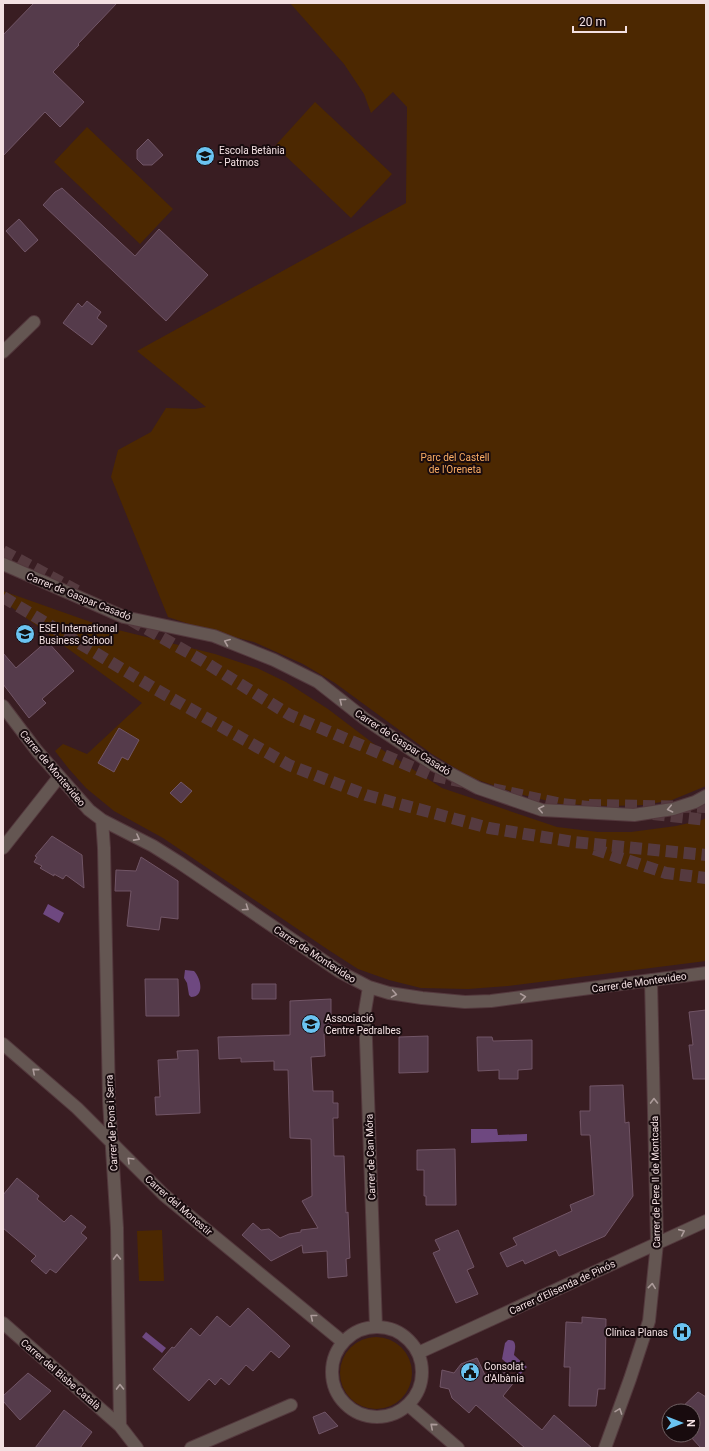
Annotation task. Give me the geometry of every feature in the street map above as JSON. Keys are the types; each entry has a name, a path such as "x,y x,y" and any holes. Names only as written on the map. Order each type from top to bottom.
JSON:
{"street":[{"path":"6,344 34,322"},
{"name":"Carrer de Gaspar Casadó","path":"3,564 124,617 214,636 274,660 318,682 365,719 434,765 478,788 542,810 634,815 673,809 695,802 706,796"},
{"name":"Carrer de Montevideo","path":"3,706 59,777 89,810 102,820 153,846 340,972 369,987 389,993 422,998 465,1002 491,1001 706,973"},
{"path":"3,848 59,777"},
{"name":"Carrer de Pons i Serra","path":"102,820 104,848 110,1101 117,1228 120,1426"},
{"name":"Carrer de Pere II de Montcada","path":"605,1448 630,1380 649,1320 657,1243 651,980"},
{"name":"Carrer de Can Móra","path":"369,987 365,1011 376,1327"},
{"name":"Carrer del Monestir","path":"3,1044 77,1108 164,1195 344,1342"},
{"name":"Carrer d'Elisenda de Pinós","path":"418,1353 706,1221"},
{"name":"Carrer del Bisbe Català","path":"3,1323 120,1426 135,1447"},
{"path":"376,1327 387,1328 397,1332 409,1341 418,1353 422,1372 420,1385 416,1394 408,1404 397,1412 386,1416 376,1417 360,1414 348,1406 335,1389 332,1376 333,1362 344,1342 351,1335 365,1329 376,1327"},
{"path":"408,1404 458,1448"},
{"path":"191,1448 290,1405"}],"green space":[{"name":"Parc del Castell de l'Oreneta","path":"290,3 706,3 706,786 672,800 644,805 609,806 561,804 519,794 472,778 432,754 335,683 303,664 254,642 210,631 168,617 111,477 118,450 151,432 166,408 195,409 206,407 137,351 406,203 407,107 393,92 371,113 364,94 344,64"},
{"path":"315,102 392,174 351,218 275,146"},
{"path":"87,127 173,209 140,244 54,162"},
{"path":"3,591 102,626 215,654 257,668 286,682 328,709 378,747 442,788 557,827 598,832 631,832 676,826 706,818 706,961 508,986 468,989 421,988 389,980 358,969 163,838 114,811 86,788 55,751 63,744 87,754 142,703 3,601"},
{"path":"162,1230 164,1281 139,1281 137,1231"},
{"path":"376,1337 390,1340 402,1347 409,1359 412,1373 409,1387 402,1399 390,1406 376,1409 362,1406 350,1399 343,1387 340,1373 343,1359 350,1347 362,1340"}],"shaded area":[{"path":"48,904 64,913 59,923 43,914"},
{"path":"185,970 194,971 200,982 200,991 195,996 191,997 189,995 187,983 184,978"},
{"path":"471,1129 497,1129 498,1135 527,1134 527,1141 471,1143"},
{"path":"146,1332 166,1348 162,1353 142,1337"},
{"path":"508,1340 515,1343 514,1355 527,1367 520,1375 502,1359 505,1343"}],"building":[{"path":"34,3 117,3 53,72 84,102 60,127 45,112 3,156 3,35"},
{"path":"148,139 163,155 152,165 143,165 137,159 137,150"},
{"path":"62,188 135,256 159,229 208,275 166,321 43,205 55,192"},
{"path":"19,219 38,240 25,252 6,231"},
{"path":"87,301 101,312 97,318 107,326 92,345 63,323 78,303 82,307"},
{"path":"47,641 74,671 42,699 46,703 29,718 3,684 3,653 16,668"},
{"path":"119,728 139,740 128,760 122,757 114,772 98,763"},
{"path":"181,782 192,791 181,803 170,793"},
{"path":"52,836 82,855 84,888 66,875 63,879 54,874 54,876 40,868 42,866 34,862 37,857 35,856"},
{"path":"141,857 178,881 178,919 161,917 159,930 127,926 131,891 115,891 116,870 136,871"},
{"path":"145,979 178,979 179,1016 146,1016"},
{"path":"252,984 276,984 276,999 252,999"},
{"path":"331,999 331,1034 324,1034 325,1056 311,1057 313,1091 333,1091 333,1103 338,1103 338,1118 333,1118 334,1156 344,1156 346,1213 348,1212 350,1258 346,1259 347,1276 328,1278 327,1251 303,1253 302,1245 271,1261 242,1235 253,1223 261,1230 269,1229 280,1238 289,1234 301,1232 301,1230 318,1228 302,1201 312,1196 311,1139 290,1138 288,1070 274,1070 274,1061 241,1062 241,1058 219,1059 218,1037 290,1035 290,1001"},
{"path":"706,1010 706,1079 693,1079 689,1045 693,1045 689,1012"},
{"path":"428,1036 428,1072 399,1073 399,1037"},
{"path":"477,1037 492,1037 493,1041 532,1040 532,1069 518,1070 518,1079 499,1079 499,1070 478,1071"},
{"path":"198,1050 200,1113 156,1115 155,1097 160,1097 158,1060 178,1059 177,1051"},
{"path":"623,1085 625,1123 629,1122 633,1196 605,1236 559,1256 556,1250 525,1264 523,1260 507,1267 500,1253 517,1245 513,1238 572,1211 570,1205 594,1195 590,1135 581,1135 580,1111 590,1111 590,1086"},
{"path":"455,1149 456,1205 426,1205 426,1196 424,1196 424,1170 417,1170 417,1150"},
{"path":"17,1178 39,1196 37,1199 64,1222 71,1215 86,1227 81,1233 87,1238 56,1273 50,1269 46,1274 31,1261 36,1256 3,1228 3,1195"},
{"path":"458,1230 474,1267 467,1270 478,1294 456,1303 433,1253 440,1250 435,1240"},
{"path":"248,1308 290,1346 279,1358 271,1351 253,1371 246,1365 229,1385 221,1378 215,1385 209,1379 189,1401 153,1369 191,1328 200,1336 217,1316 230,1327"},
{"path":"582,1317 606,1319 605,1389 598,1389 596,1406 569,1406 570,1367 564,1367 566,1322 582,1323"},
{"path":"477,1358 485,1375 495,1364 515,1381 503,1396 542,1430 554,1415 592,1448 525,1448 476,1405 469,1413 452,1398 449,1389 440,1387 442,1370 454,1373 461,1364"},
{"path":"28,1373 51,1391 20,1420 3,1401 3,1396"},
{"path":"698,1392 706,1397 706,1448 701,1448 696,1443 701,1443 701,1403 686,1403"},
{"path":"64,1410 92,1432 80,1448 35,1448"},
{"path":"325,1412 338,1426 319,1434 313,1417"}],"tunnel":[{"path":"3,551 81,593"},
{"path":"3,597 157,690 289,765 366,795 489,828 574,842 706,855"},
{"path":"131,620 203,661 290,715 431,775 463,782"},
{"path":"493,789 561,804 597,808"},
{"path":"589,805 706,807"},
{"path":"653,814 706,820"},
{"path":"594,849 666,873 706,878"}],"place":[{"name":"Escola Betània - Patmos","path":"205,156"},
{"name":"ESEI International Business School","path":"25,634"},
{"name":"Associació Centre Pedralbes","path":"311,1024"},
{"name":"Clínica Planas","path":"682,1332"},
{"name":"Consolat d'Albània","path":"470,1372"}]}
